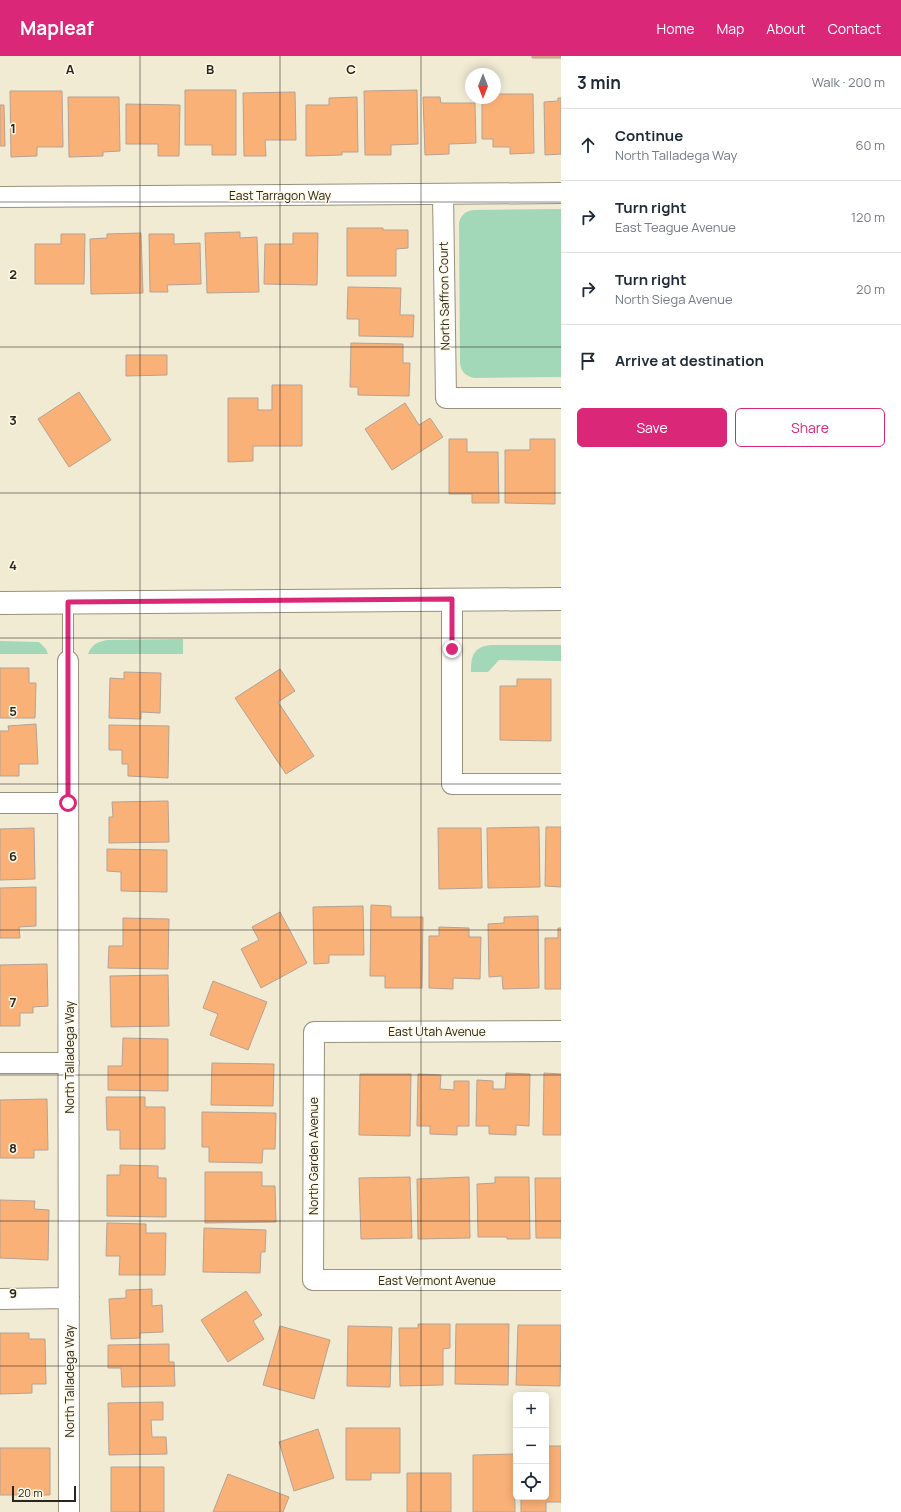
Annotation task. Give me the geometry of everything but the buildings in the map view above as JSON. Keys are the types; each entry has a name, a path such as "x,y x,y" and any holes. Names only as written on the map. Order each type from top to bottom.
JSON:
{"street":[{"name":"East Tarragon Way","path":"0,197 561,193"},
{"name":"North Saffron Court","path":"442,194 446,398 561,398"},
{"path":"452,599 452,784 561,784"},
{"path":"0,603 561,599"},
{"name":"North Talladega Way","path":"68,661 69,1512"},
{"path":"0,803 68,803"},
{"name":"East Utah Avenue","path":"314,1032 561,1031"},
{"name":"North Garden Avenue","path":"313,1280 314,1032"},
{"path":"0,1063 69,1063"},
{"name":"East Vermont Avenue","path":"313,1280 561,1280"},
{"path":"0,1298 69,1298"}],"lane":[{"name":"North Talladega Way","path":"68,602 68,661"}],"green space":[{"path":"561,209 561,377 474,378 469,376 464,373 460,363 459,223 461,218 466,212 474,210"},
{"path":"183,639 183,654 88,654 95,644 107,640"},
{"path":"0,641 39,642 46,649 48,654 0,654"},
{"path":"491,645 561,645 561,661 499,660 488,672 471,672 474,653 480,648"}],"route":[{"path":"68,803 68,602 452,599 452,649"}]}
